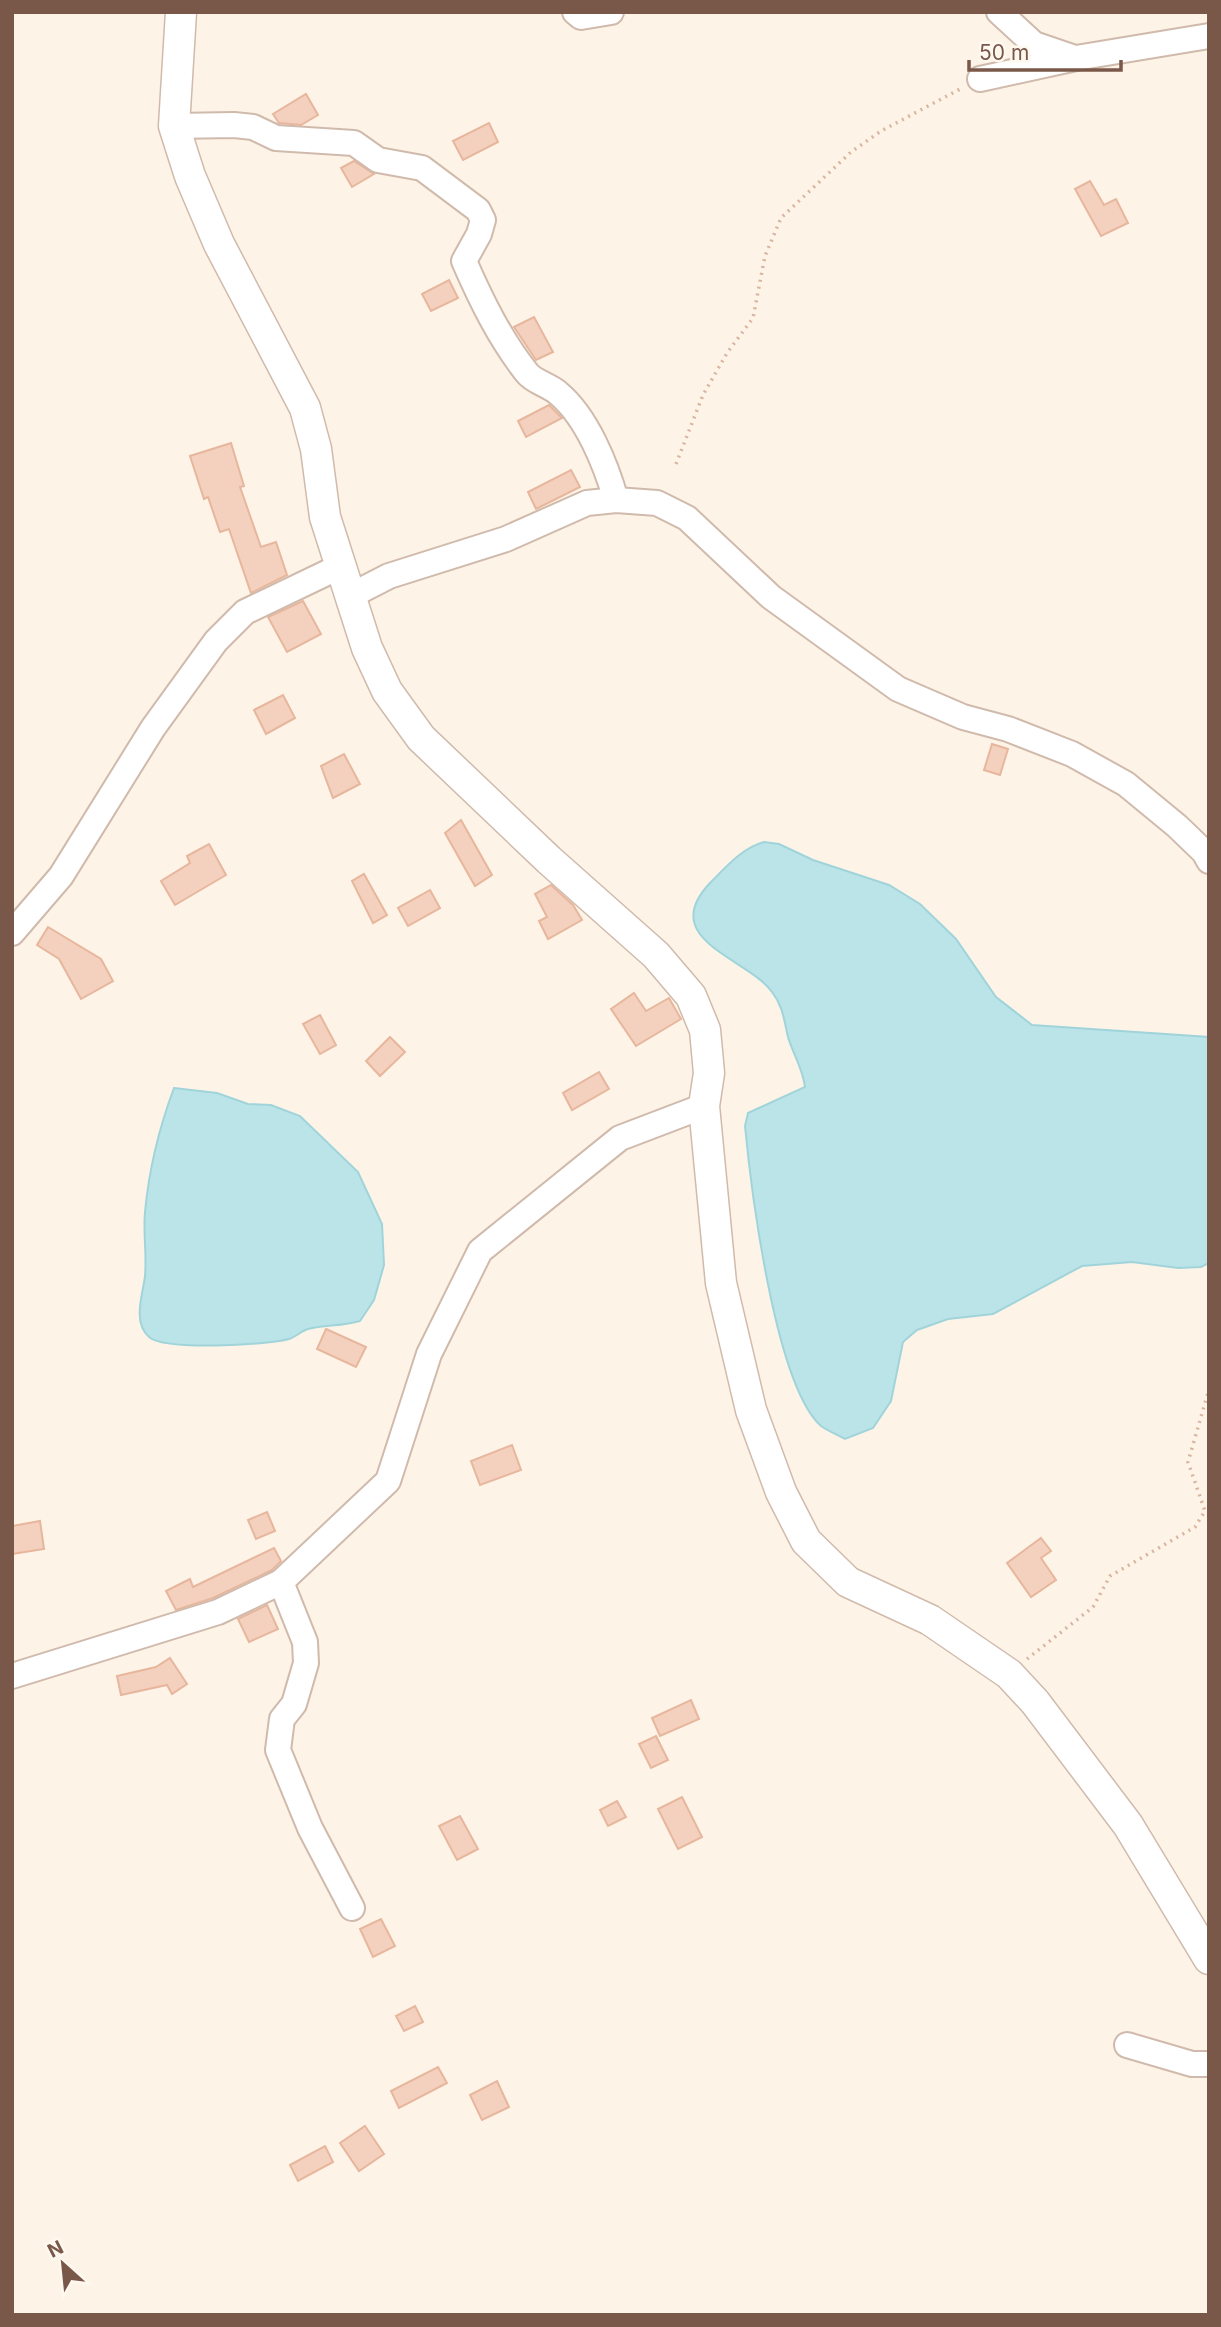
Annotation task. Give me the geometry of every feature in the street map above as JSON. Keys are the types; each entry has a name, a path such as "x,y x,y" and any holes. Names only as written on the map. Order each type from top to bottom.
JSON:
{"street":[{"path":"181,12 174,126 190,176 219,244 305,408 316,449 326,517 367,648 387,691 421,738 549,860 656,955 691,996 705,1031 709,1073 704,1106 721,1283 764,1448 781,1492 807,1541 848,1582 930,1620 1009,1674 1035,1702 1128,1825 1209,1959"},
{"path":"575,12 581,17 611,12"},
{"path":"999,12 1034,44 1076,58"},
{"path":"980,79 1076,58 1209,36"},
{"path":"174,126 244,126 275,138 354,143 378,160 422,169 478,210 483,220 479,234 464,261 483,306 528,375 558,393 585,427 617,500"},
{"path":"352,596 389,576 518,534 587,503 617,500 657,503 687,518 771,597 898,689 963,717 1008,729 1072,754 1126,785 1177,826 1204,852 1209,861"},
{"path":"12,933 61,876 153,728 216,641 245,612 341,566"},
{"path":"12,1676 218,1612 281,1582 388,1481 429,1354 480,1251 620,1138 704,1106"},
{"path":"281,1582 305,1642 306,1663 294,1703 282,1719 278,1750 310,1828 352,1908"},
{"path":"1127,2045 1192,2064 1209,2064"}],"path":[{"path":"676,464 703,395 727,353 753,318 765,256 781,218 851,152 881,131 980,79"},
{"path":"1009,1674 1093,1607 1110,1576 1195,1527 1205,1511 1188,1462 1209,1389"}],"water":[{"path":"764,842 779,844 813,860 889,885 920,904 956,939 996,997 1032,1025 1209,1037 1209,1263 1201,1267 1178,1268 1132,1262 1082,1266 993,1314 948,1319 917,1330 903,1342 891,1401 873,1428 845,1439 821,1426 805,1404 778,1330 760,1238 745,1126 748,1113 805,1087 804,1080 776,997 760,980 712,946 700,934 694,919 696,903 710,883 741,853"},
{"path":"174,1088 217,1093 248,1104 271,1105 300,1116 358,1172 382,1224 384,1265 374,1300 360,1321 308,1329 289,1339 239,1345 175,1344 149,1337 144,1331 140,1308 146,1260 147,1196 155,1149"}],"building":[{"path":"306,94 318,115 301,125 279,123 273,114"},
{"path":"489,123 498,142 463,160 453,141"},
{"path":"354,161 374,174 352,187 341,168"},
{"path":"1090,181 1104,205 1116,199 1128,223 1101,236 1075,189"},
{"path":"449,280 458,298 431,311 422,294"},
{"path":"534,317 553,352 536,360 514,327"},
{"path":"549,405 562,418 526,437 518,421"},
{"path":"231,443 244,486 240,487 261,547 276,542 287,575 251,593 229,529 220,532 208,497 204,499 190,456"},
{"path":"571,470 580,487 536,509 528,492"},
{"path":"303,601 321,634 287,652 268,617"},
{"path":"283,695 295,718 266,734 254,710"},
{"path":"992,744 1008,749 1000,775 984,770"},
{"path":"344,754 360,784 333,798 321,766"},
{"path":"461,820 492,875 475,886 445,833"},
{"path":"209,844 226,875 175,905 161,881 190,863 187,856"},
{"path":"364,874 387,915 373,923 352,881"},
{"path":"551,885 573,905 582,920 548,939 539,921 547,917 535,894"},
{"path":"430,890 440,908 408,926 398,908"},
{"path":"48,927 101,959 113,981 81,999 59,959 37,945"},
{"path":"634,993 646,1011 669,998 681,1019 636,1046 611,1009"},
{"path":"320,1015 336,1045 320,1054 303,1024"},
{"path":"390,1037 405,1052 380,1076 366,1061"},
{"path":"599,1072 609,1089 572,1110 563,1093"},
{"path":"326,1329 366,1347 356,1367 317,1349"},
{"path":"512,1445 521,1470 480,1485 471,1461"},
{"path":"267,1512 275,1531 256,1539 248,1520"},
{"path":"40,1521 44,1549 12,1554 12,1526"},
{"path":"1041,1538 1051,1551 1041,1558 1056,1580 1031,1597 1007,1563"},
{"path":"274,1548 281,1561 272,1570 213,1598 176,1610 166,1591 190,1579 193,1587"},
{"path":"267,1605 278,1629 249,1642 238,1619"},
{"path":"170,1658 187,1684 172,1694 167,1685 121,1695 117,1676 156,1667"},
{"path":"691,1700 699,1719 660,1736 652,1718"},
{"path":"656,1736 668,1760 651,1768 639,1744"},
{"path":"682,1797 702,1837 678,1849 658,1809"},
{"path":"617,1801 626,1817 608,1826 600,1810"},
{"path":"460,1816 478,1849 457,1860 439,1826"},
{"path":"381,1919 395,1946 373,1957 360,1929"},
{"path":"415,2006 423,2022 404,2031 396,2016"},
{"path":"438,2067 447,2083 399,2108 391,2091"},
{"path":"497,2081 509,2107 482,2120 470,2095"},
{"path":"365,2126 384,2154 359,2171 340,2143"},
{"path":"325,2146 333,2162 298,2181 290,2165"}]}
